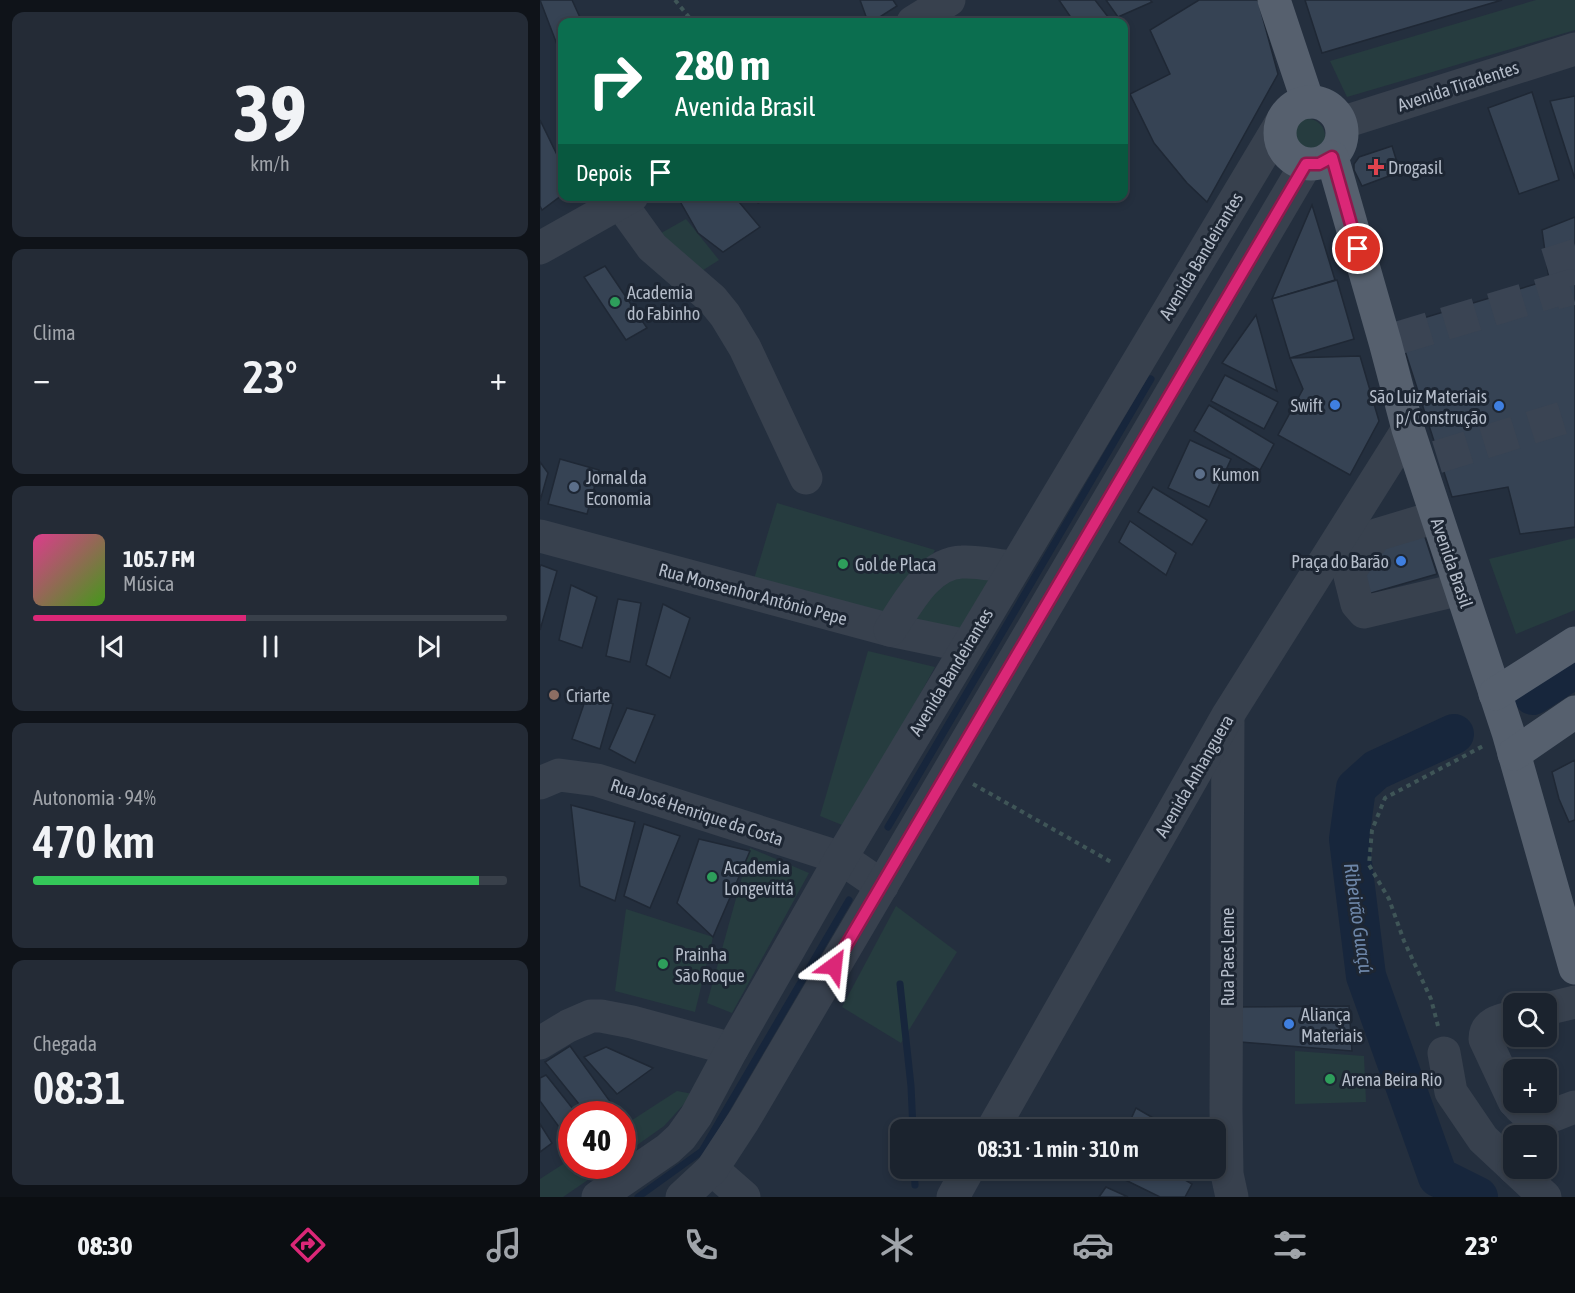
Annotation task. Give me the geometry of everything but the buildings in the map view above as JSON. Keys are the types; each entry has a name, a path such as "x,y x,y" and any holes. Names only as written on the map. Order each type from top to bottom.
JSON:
{"main road":[{"path":"1274,0 1308,102"},
{"path":"1308,102 1322,104 1333,111 1341,123 1341,141 1319,161 1296,161 1281,145 1281,123 1287,113 1297,105 1308,102"},
{"name":"Avenida Brasil","path":"1319,161 1391,340 1408,429 1428,460 1436,517 1511,743 1575,968"},
{"path":"1495,694 1575,642"},
{"path":"1511,743 1575,712"}],"street":[{"path":"920,18 950,0"},
{"name":"Avenida Tiradentes","path":"1341,123 1575,49"},
{"name":"Avenida Bandeirantes","path":"598,1197 668,1149 681,1137 696,1116 841,858 1281,123"},
{"path":"682,1197 712,1169 744,1120 1209,330 1319,161"},
{"path":"540,248 624,201"},
{"path":"627,201 652,247 712,299 725,315 745,348 806,478"},
{"path":"1170,306 1209,330"},
{"name":"Avenida Anhanguera","path":"998,1119 1228,716 1408,429"},
{"path":"1436,517 1376,535 1349,572 1357,604 1364,612 1461,589"},
{"name":"Rua Monsenhor António Pepe","path":"540,536 890,630 967,646"},
{"path":"890,630 914,595 934,572 947,565 962,562 1014,567"},
{"name":"Rua Paes Leme","path":"1224,1189 1228,716"},
{"name":"Rua José Henrique da Costa","path":"540,783 558,775 597,780 841,858 882,886"},
{"path":"1557,1006 1575,1002"},
{"path":"540,1043 568,1026 591,1016 601,1016 732,1049"},
{"path":"1503,1020 1489,1026 1485,1032 1485,1039 1503,1078"},
{"path":"1444,1053 1450,1092 1483,1139 1503,1158"},
{"path":"1523,1113 1533,1118 1543,1118 1575,1107"},
{"path":"712,1169 744,1197"},
{"path":"953,1197 963,1179"},
{"path":"1526,1179 1545,1197"}],"path":[{"path":"675,0 690,18"},
{"path":"1444,1053 1431,999 1404,941 1389,899 1369,865 1372,830 1385,798 1511,743"},
{"path":"949,771 1136,876"}],"green space":[{"path":"1536,0 1575,0 1575,30 1347,97 1330,61"},
{"path":"1308,119 1320,124 1325,136 1320,148 1308,153 1296,148 1291,136 1296,124"},
{"path":"686,219 719,260 697,274 656,236"},
{"name":"Gol de Placa","path":"777,503 935,550 898,618 754,579"},
{"path":"1575,538 1575,610 1516,634 1489,559"},
{"path":"952,570 994,576 960,632 904,615"},
{"path":"868,651 935,667 847,827 820,816"},
{"path":"750,848 809,873 732,1013 707,1003"},
{"path":"896,906 957,952 901,1043 842,1007"},
{"name":"Prainha São Roque","path":"626,909 713,937 695,1012 615,991"},
{"name":"Arena Beira Rio","path":"1295,1051 1364,1056 1366,1102 1295,1104"},
{"path":"677,1091 693,1094 664,1126 636,1146 636,1118"},
{"path":"558,1167 558,1179 589,1179 563,1197 540,1197 540,1179"}],"waterway":[{"path":"888,827 1151,379"},
{"name":"Ribeirão Guaçú","path":"1533,695 1575,668"},
{"name":"Ribeirão Guaçú","path":"1454,734 1376,770 1356,788 1349,839 1366,976 1438,1177 1478,1197"},
{"path":"638,1197 702,1151 849,900"},
{"path":"900,984 912,1119"},
{"path":"915,1179 915,1185"}],"tunnel":[{"path":"1557,244 1570,286"},
{"path":"1398,338 1570,286 1575,305"},
{"path":"1437,457 1575,414"}],"place":[{"name":"Drogasil","path":"1376,167"},
{"name":"Academia do Fabinho","path":"615,302"},
{"name":"Swift","path":"1335,405"},
{"name":"São Luiz Materiais p/ Construção","path":"1499,406"},
{"name":"Kumon","path":"1200,474"},
{"name":"Jornal da Economia","path":"574,487"},
{"name":"Praça do Barão","path":"1401,561"},
{"name":"Gol de Placa","path":"843,564"},
{"name":"Criarte","path":"554,695"},
{"name":"Academia Longevittá","path":"712,877"},
{"name":"Prainha São Roque","path":"663,964"},
{"name":"Aliança Materiais","path":"1289,1024"},
{"name":"Arena Beira Rio","path":"1330,1079"}],"route":[{"path":"834,966 1306,164 1319,164 1332,157 1358,249"}]}
